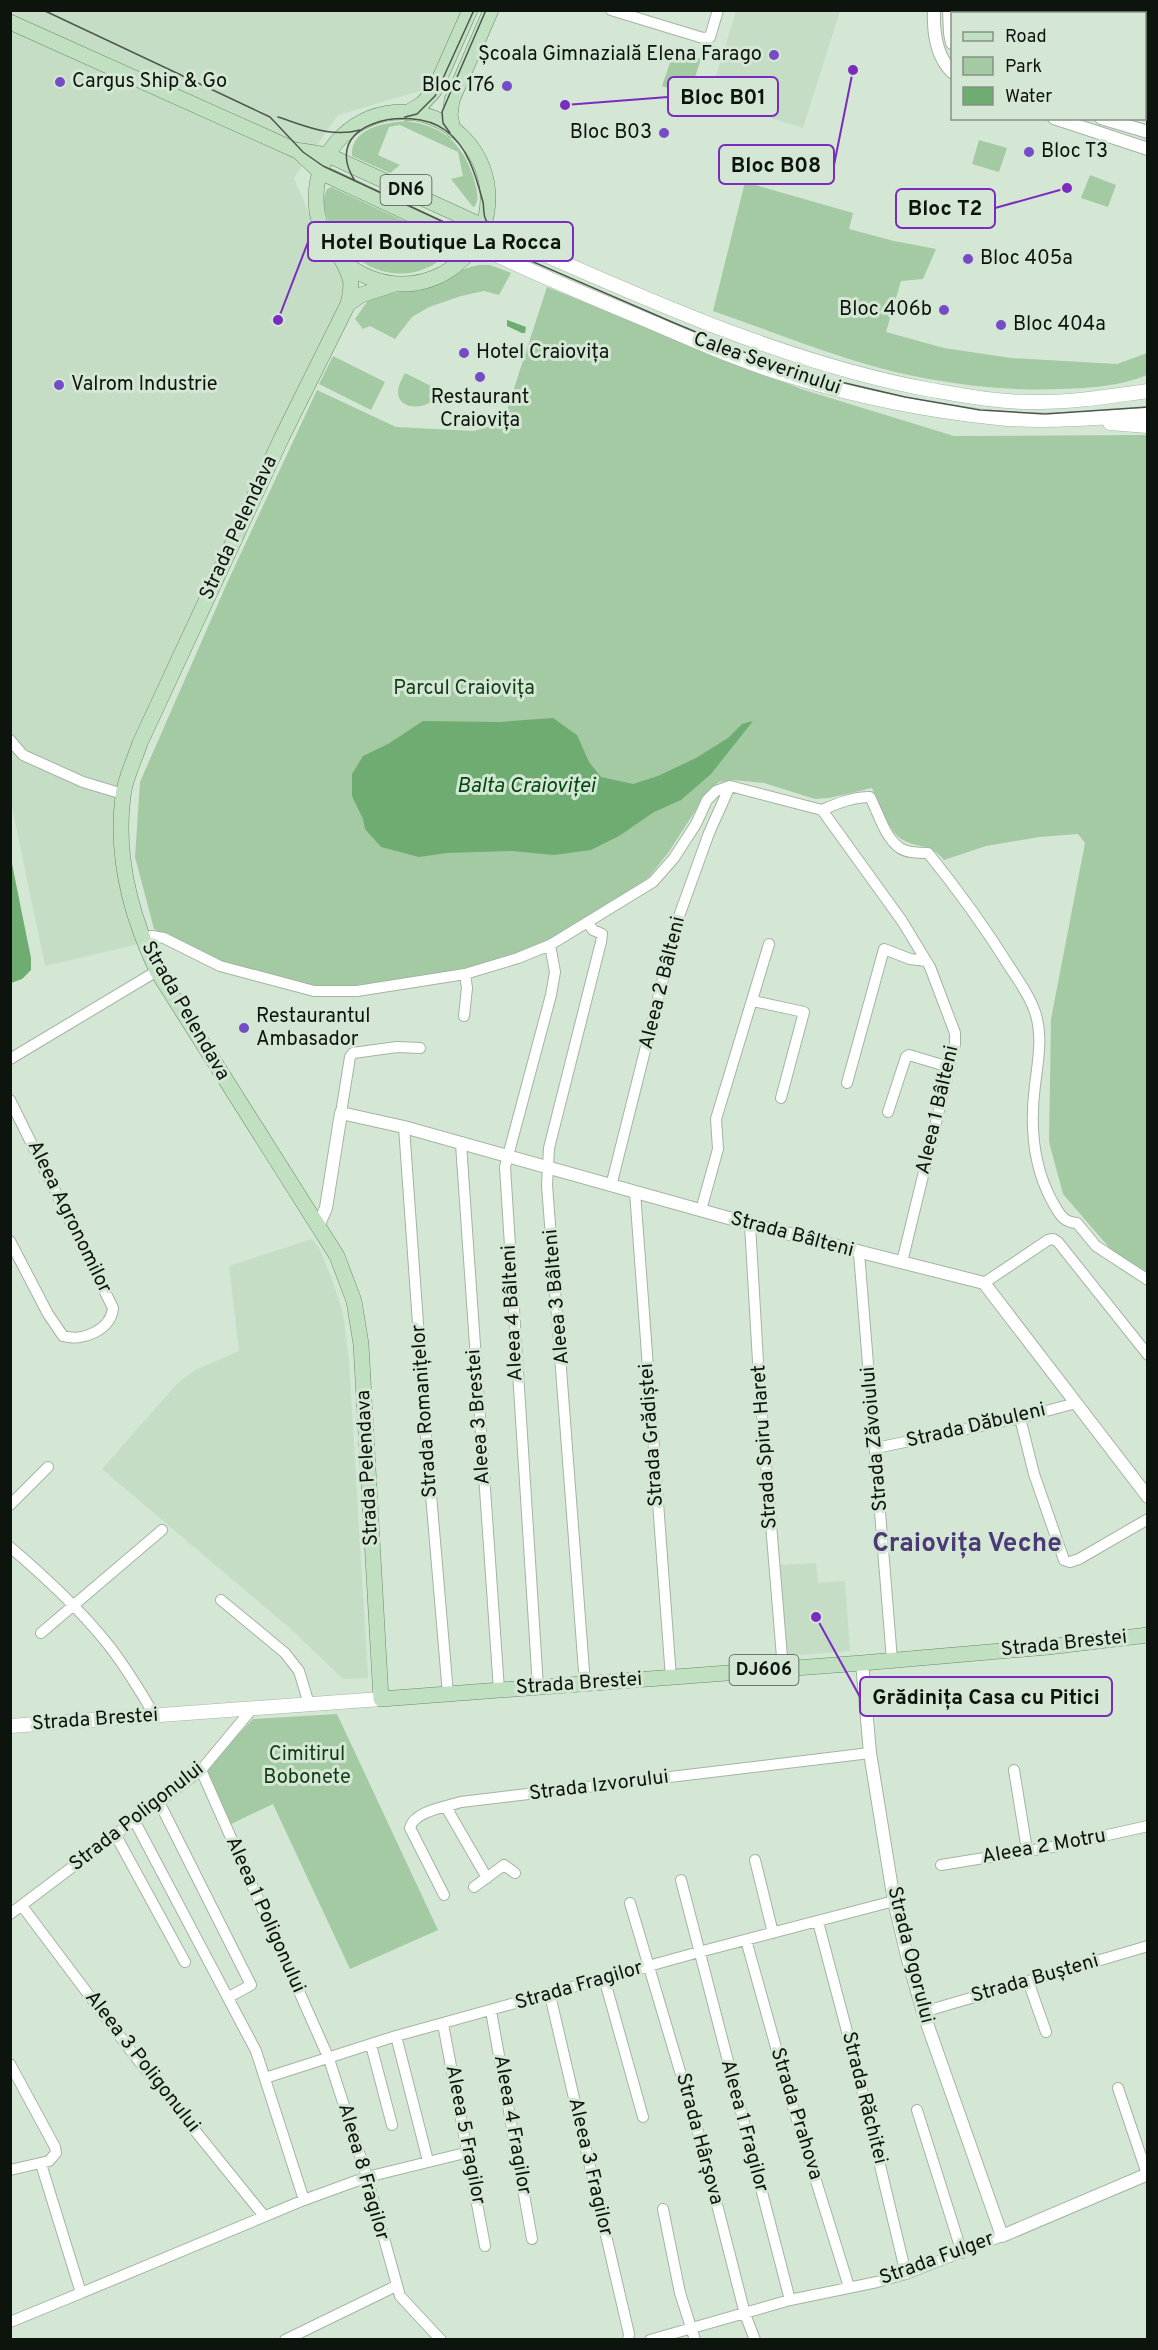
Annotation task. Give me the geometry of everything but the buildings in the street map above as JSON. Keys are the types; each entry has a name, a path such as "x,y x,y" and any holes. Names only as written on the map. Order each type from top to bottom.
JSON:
{"main road":[{"path":"407,113 422,104 434,91 470,10"},
{"path":"453,130 450,115 452,100 491,10"},
{"name":"Calea Severinului","path":"10,22 298,151 328,155 483,226 756,342 859,375 921,388 1000,400 1048,402 1148,391"},
{"path":"320,172 328,155 345,134 362,123 376,117 407,113 437,120 453,130 473,151 485,177 487,209 483,226 474,244"},
{"name":"Calea Severinului","path":"298,151 320,172 522,268 760,366 830,388 904,404 1000,418 1148,415"},
{"name":"Strada Pelendava","path":"320,172 316,198 318,219 325,237 351,275 352,285 348,304 282,437 140,742 123,794 121,839 124,876 141,938 157,971 337,1256 354,1301 361,1344 381,1699"},
{"name":"Strada Pelendava","path":"348,304 361,295 394,284 416,283 436,277 458,263 474,244"},
{"name":"Strada Pelendava","path":"342,260 359,273 394,284"},
{"path":"1117,395 1148,384"},
{"path":"1082,418 1130,426 1148,426"},
{"name":"Strada Brestei","path":"10,1726 861,1663 1048,1647 1148,1635"}],"street":[{"path":"611,10 703,39 710,37 718,10"},
{"path":"934,10 934,35 938,52 951,71"},
{"path":"934,35 951,38 949,10"},
{"path":"1065,120 1086,124 1148,149"},
{"path":"1108,120 1148,132"},
{"path":"10,740 22,755 83,782 123,794"},
{"path":"141,938 152,936 164,938 220,966 314,991 357,991 465,974 518,958 550,945 653,882 674,858 696,824 707,800 716,791 730,786 822,810 838,803 870,797 891,838 900,848 928,853 942,870 994,940 1029,995 1036,1014 1040,1054 1032,1118 1035,1149 1042,1182 1062,1218 1068,1223 1077,1223 1096,1246 1148,1280"},
{"name":"Aleea 2 Bâlteni","path":"611,1186 678,919 709,832 730,786"},
{"name":"Aleea 1 Bâlteni","path":"822,810 902,921 926,961 955,1033 950,1067 902,1262"},
{"name":"Aleea 3 Bâlteni","path":"585,1684 547,1185 549,1148 601,942 602,934 593,930 588,923"},
{"path":"701,1210 718,1149 716,1119 770,944"},
{"name":"Aleea 4 Bâlteni","path":"538,1687 505,1167 551,995 555,972 550,945"},
{"path":"847,1083 884,949 910,959 926,961"},
{"path":"10,1059 157,971"},
{"path":"464,1016 467,988 465,974"},
{"path":"753,1000 804,1012 781,1098"},
{"path":"318,1226 328,1198 350,1057 353,1053 397,1047 420,1048"},
{"path":"888,1112 906,1057 909,1055 950,1067"},
{"name":"Aleea Agronomilor","path":"10,1100 113,1308 108,1323 93,1333 79,1338 63,1336 48,1314 10,1241"},
{"name":"Strada Bâlteni","path":"341,1113 404,1127 859,1253 984,1283"},
{"name":"Strada Romanițelor","path":"404,1127 426,1436 448,1694"},
{"name":"Aleea 3 Brestei","path":"461,1144 499,1690"},
{"name":"Strada Grădiștei","path":"635,1192 671,1678"},
{"path":"1068,1223 1053,1239 1048,1240 984,1283 1148,1497"},
{"name":"Strada Spiru Haret","path":"750,1224 759,1379 783,1669"},
{"path":"1053,1239 1058,1242 1148,1355"},
{"name":"Strada Zăvoiului","path":"859,1253 892,1660"},
{"name":"Strada Dăbuleni","path":"876,1448 1020,1418 1076,1403"},
{"path":"1020,1418 1034,1474 1064,1560 1070,1562 1079,1559 1148,1519"},
{"path":"10,1505 48,1467"},
{"path":"41,1633 162,1530"},
{"path":"10,1547 106,1641 130,1674 155,1716"},
{"path":"221,1600 285,1653 299,1671 309,1704"},
{"name":"Strada Ogorului","path":"861,1663 870,1753 894,1901 923,2012 1002,2236"},
{"name":"Strada Poligonului","path":"10,1914 201,1770 252,1708"},
{"name":"Strada Izvorului","path":"444,1894 410,1826 423,1815 461,1802 870,1753"},
{"name":"Aleea 1 Poligonului","path":"201,1770 329,2059"},
{"path":"1014,1770 1027,1850"},
{"path":"159,1802 251,1985 229,1997"},
{"path":"446,1807 487,1878"},
{"path":"134,1820 256,2051 304,2200"},
{"name":"Aleea 2 Motru","path":"941,1865 1058,1846 1148,1827"},
{"path":"115,1834 184,1962"},
{"path":"754,1860 773,1933"},
{"path":"474,1887 504,1865 515,1873"},
{"name":"Aleea 1 Fragilor","path":"681,1880 790,2300"},
{"name":"Strada Fragilor","path":"265,2078 396,2036 894,1901"},
{"name":"Strada Hârșova","path":"630,1903 701,2142 745,2314 754,2340"},
{"name":"Aleea 3 Poligonului","path":"22,1906 134,2055 264,2216"},
{"name":"Strada Răchitei","path":"818,1922 857,2069 906,2274"},
{"name":"Strada Prahova","path":"746,1940 789,2094 849,2287"},
{"name":"Strada Bușteni","path":"923,2012 1148,1946"},
{"path":"604,1978 643,2117"},
{"path":"1028,1981 1046,2032"},
{"name":"Aleea 3 Fragilor","path":"550,1995 629,2334 628,2340"},
{"name":"Aleea 4 Fragilor","path":"491,2011 532,2239"},
{"name":"Aleea 5 Fragilor","path":"443,2024 485,2246"},
{"path":"396,2036 428,2161"},
{"path":"371,2045 392,2125"},
{"name":"Aleea 8 Fragilor","path":"329,2059 367,2177 396,2286"},
{"path":"10,2064 55,2147 54,2157 41,2164 10,2170"},
{"path":"1118,2088 1147,2174"},
{"path":"917,2110 962,2253"},
{"path":"10,2322 304,2200 367,2177 469,2152"},
{"path":"41,2164 81,2293"},
{"name":"Strada Fulger","path":"650,2340 693,2334 790,2300 906,2274 962,2253 1147,2174"},
{"path":"663,2209 680,2293 693,2334"},
{"path":"285,2340 396,2286 400,2296 441,2340"}],"shaded area":[{"path":"10,11 464,11 430,88 338,115 294,178 322,244 339,269 346,293 123,794 121,839 143,943 45,966 10,797"},
{"name":"Școala Gimnazială Elena Farago","path":"736,11 840,11 803,128 709,99"},
{"path":"312,1239 319,1248 332,1279 343,1314 349,1361 368,1678 343,1679 292,1630 102,1469 177,1384 195,1370 239,1351 229,1266"},
{"path":"816,1563 818,1583 845,1581 850,1651 787,1656 780,1565"}],"green space":[{"path":"674,51 701,59 689,95 662,86"},
{"path":"405,121 430,127 449,138 457,146 464,155 477,189 475,206 473,207 451,179 463,176 458,152 400,125 389,127 378,155 400,165 390,173 352,156 353,147 363,133 388,123"},
{"path":"979,140 1007,148 999,172 972,164"},
{"path":"1090,175 1116,185 1108,207 1081,198"},
{"path":"745,182 853,213 849,229 936,249 923,279 901,281 886,332 944,348 1011,358 1117,364 1147,353 1147,375 1116,384 1073,389 1008,389 953,383 872,366 713,311"},
{"path":"331,187 449,242 451,250 436,263 419,271 401,274 368,265 353,255 340,241 330,224 324,202 325,193"},
{"path":"479,265 490,265 511,273 499,295 484,291 429,307 412,317 395,339 370,326 363,329 355,319 371,296 419,288"},
{"name":"Parcul Craiovița","path":"547,287 804,390 954,436 1147,435 1147,1272 1113,1252 1063,1194 1049,1142 1051,1019 1085,843 1078,834 1039,837 986,846 944,860 934,851 903,840 893,831 872,788 815,799 764,783 733,780 719,782 708,791 668,853 649,877 618,899 547,940 510,956 434,976 356,987 314,986 219,962 154,929 135,857 140,782 228,581 317,390 396,427 474,431 503,422"},
{"path":"333,356 385,382 371,410 319,384"},
{"path":"405,373 433,387 429,395 431,402 419,406 403,403 398,393 399,384"},
{"name":"Cimitirul Bobonete","path":"337,1714 438,1930 350,1969 273,1804 231,1824 205,1770 253,1719"}],"water":[{"path":"507,320 526,327 525,333 507,326"},
{"name":"Balta Craioviței","path":"553,718 577,735 589,762 601,777 633,784 658,776 696,758 728,738 742,724 753,721 711,774 681,800 654,812 619,836 591,850 554,855 512,851 447,853 419,857 381,847 365,829 363,819 352,796 352,774 363,756 388,744 423,721 499,722"},
{"path":"11,859 31,958 31,970 22,979 11,983"}],"tram line":[{"path":"43,10 270,117 303,152 323,166 478,238 756,357 811,375 905,397 980,410 1045,414 1148,407"},
{"path":"405,117 417,114 435,96 474,10"},
{"path":"450,133 443,123 442,112 486,10"},
{"path":"278,117 329,132 360,130"},
{"path":"355,181 347,161 348,145 358,133 373,124 391,119 429,122 445,130 460,144 477,182 485,218 506,245"}],"place":[{"name":"Școala Gimnazială Elena Farago","path":"774,55"},
{"name":"Bloc B08","path":"853,70"},
{"name":"Cargus Ship & Go","path":"60,82"},
{"name":"Bloc 176","path":"507,86"},
{"name":"Bloc B01","path":"565,105"},
{"name":"Bloc B03","path":"664,133"},
{"name":"Bloc T3","path":"1029,152"},
{"name":"Bloc T2","path":"1067,188"},
{"name":"Bloc 405a","path":"968,259"},
{"name":"Bloc 406b","path":"944,310"},
{"name":"Hotel Boutique La Rocca","path":"278,320"},
{"name":"Bloc 404a","path":"1001,325"},
{"name":"Hotel Craiovița","path":"464,353"},
{"name":"Restaurant Craiovița","path":"480,377"},
{"name":"Valrom Industrie","path":"59,385"},
{"name":"Restaurantul Ambasador","path":"244,1028"},
{"name":"Grădinița Casa cu Pitici","path":"816,1617"}],"district":[{"name":"Craiovița Veche","path":"967,1544"}]}
